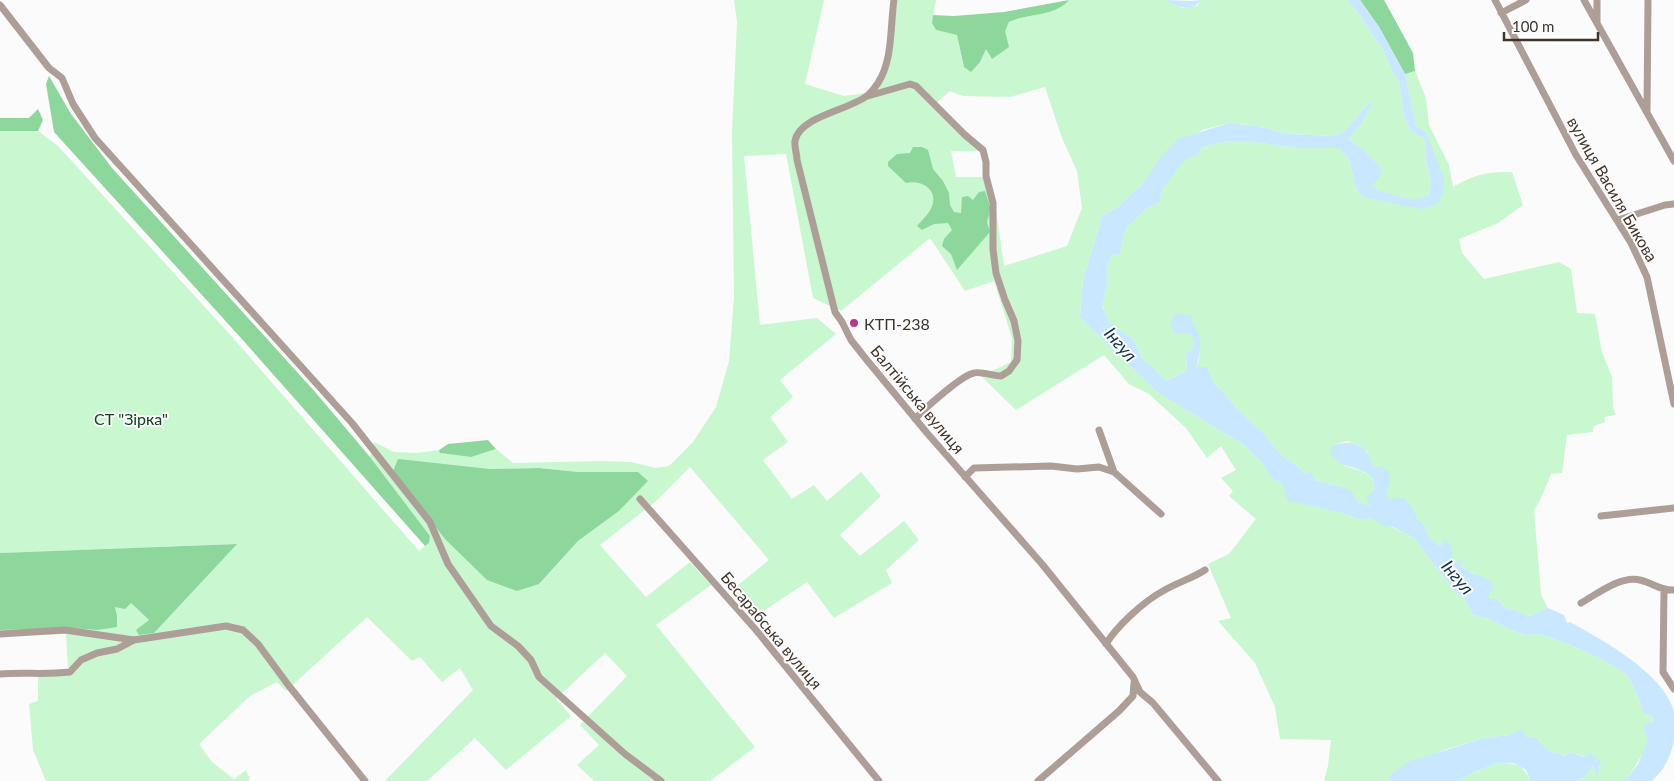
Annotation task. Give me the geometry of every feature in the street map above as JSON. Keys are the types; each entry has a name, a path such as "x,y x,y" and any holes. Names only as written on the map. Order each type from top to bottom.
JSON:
{"street":[{"path":"868,96 879,82 888,57 894,0"},
{"name":"вулиця Василя Бикова","path":"1495,0 1576,155 1618,220 1647,277 1674,404"},
{"path":"1501,13 1526,0"},
{"path":"1584,0 1674,161"},
{"path":"1597,0 1597,22"},
{"path":"1647,112 1648,0"},
{"path":"0,6 49,68 62,78 73,104 95,138 352,423 430,522 448,564 492,626 518,646 531,660 539,677 624,754 661,781"},
{"name":"Балтійська вулиця","path":"915,419 926,408 974,372 1001,376 1009,371 1017,360 1018,340 1014,321 996,273 993,249 993,204 986,176 986,162 983,150 965,135 916,86 910,84 868,96 830,114 814,119 803,126 795,140 797,160 834,312 842,322 851,340 915,419 1042,564 1133,677 1140,692 1154,703 1218,781"},
{"path":"1618,220 1674,204"},
{"path":"1099,430 1114,472"},
{"path":"965,477 974,468 1051,466 1077,470 1099,467 1114,472 1161,514"},
{"name":"Бесарабська вулиця","path":"640,499 756,630 879,781"},
{"path":"1601,516 1674,508"},
{"path":"1106,644 1123,622 1160,592 1182,580 1194,577 1204,570"},
{"path":"1581,603 1617,583 1627,580 1638,579 1664,590 1674,590"},
{"path":"1664,590 1663,672 1674,689"},
{"path":"0,634 65,630 134,640 226,626 243,630 258,644 365,781"},
{"path":"0,674 70,672 81,660 97,653 117,650 134,640"},
{"path":"1038,781 1119,711 1133,696 1133,677"}],"green space":[{"name":"СТ \"Зірка\"","path":"734,0 824,0 805,84 844,96 874,92 883,78 898,0 936,0 932,23 936,30 957,35 964,67 980,62 986,48 1005,31 1009,22 1049,12 1069,0 1166,0 1183,8 1197,6 1201,0 1347,0 1384,52 1393,73 1399,81 1404,117 1412,132 1426,140 1425,159 1431,182 1428,196 1413,201 1377,190 1371,186 1383,170 1365,151 1348,139 1362,123 1372,102 1367,105 1344,132 1333,136 1289,134 1257,126 1229,123 1202,130 1159,159 1141,186 1119,206 1102,216 1083,280 1080,317 1157,392 1244,445 1264,465 1271,478 1339,512 1362,520 1369,518 1376,520 1383,526 1390,526 1414,538 1455,592 1464,598 1473,615 1486,618 1525,635 1538,634 1557,640 1597,657 1625,674 1634,688 1643,713 1652,716 1652,724 1644,750 1625,781 1576,781 1583,778 1594,766 1596,778 1601,762 1570,752 1565,756 1544,749 1537,738 1525,736 1522,730 1509,735 1484,738 1444,750 1391,775 1387,781 1324,781 1331,740 1280,739 1275,707 1255,663 1218,621 1231,618 1208,564 1229,554 1256,519 1229,496 1233,491 1221,478 1236,470 1221,446 1207,458 1186,428 1149,394 1129,384 1104,355 1016,410 981,376 1011,362 1012,338 994,281 965,291 930,238 841,311 813,298 786,154 744,156 760,325 817,318 836,334 780,380 793,397 770,417 788,442 763,460 792,499 814,485 827,501 861,472 881,496 840,535 860,556 904,521 919,540 886,570 892,583 834,618 807,582 756,616 732,590 769,560 690,467 655,502 600,545 646,597 690,562 711,585 656,625 755,747 710,781 594,781 577,765 599,745 580,725 627,676 605,653 556,699 571,716 506,770 475,738 427,781 385,781 473,690 460,668 442,682 420,657 412,661 367,617 286,691 277,682 250,696 199,744 212,762 234,779 246,770 250,779 248,781 46,781 33,750 29,704 38,701 38,671 68,669 66,634 0,636 0,630 71,628 97,630 114,607 131,603 149,620 139,635 236,544 0,553 0,131 38,131 58,146 234,339 419,551 429,543 430,536 370,457 374,442 394,452 417,453 439,450 441,453 471,457 496,449 513,463 631,462 656,468 669,466 693,442 716,407 729,361 734,297 732,132 737,22","holes":["1045,87 1062,138 1077,171 1082,208 1067,246 1004,266 995,202 988,177 956,177 951,151 987,151 936,103 950,91 963,96 1010,97","539,468 578,472 638,472 647,482 619,511 578,541 539,584 490,469"]},
{"path":"1069,0 1049,12 1009,22 1005,31 1009,47 992,59 986,49 980,62 971,72 964,67 957,35 936,30 932,23 933,15 954,16 1004,12"},
{"path":"1360,0 1384,0 1413,53 1415,71 1405,74 1379,27"},
{"path":"1415,71 1426,98 1429,125 1449,165 1453,187 1481,175 1512,172 1523,205 1498,223 1459,239 1462,253 1484,279 1559,262 1571,269 1577,313 1595,314 1602,352 1612,377 1613,407 1616,415 1604,417 1605,422 1594,426 1593,432 1567,435 1562,473 1551,474 1534,510 1541,595 1548,608 1529,616 1513,609 1508,610 1502,604 1489,599 1489,592 1481,576 1459,567 1463,561 1453,563 1443,540 1442,545 1439,546 1431,539 1422,522 1418,522 1415,511 1389,500 1386,493 1390,484 1370,462 1368,453 1359,445 1347,441 1333,445 1345,466 1362,471 1373,478 1375,490 1371,506 1358,502 1352,493 1343,487 1314,480 1281,455 1263,433 1215,385 1207,367 1196,367 1199,360 1200,337 1192,324 1184,333 1193,335 1193,349 1186,354 1187,371 1166,381 1151,365 1144,362 1133,339 1110,323 1102,305 1108,281 1107,267 1112,254 1119,255 1126,228 1146,209 1160,202 1162,190 1185,158 1196,156 1203,147 1227,141 1246,141 1299,148 1339,148 1349,159 1356,189 1363,197 1437,204 1426,132 1416,126 1405,74"},
{"path":"49,76 71,114 112,168 316,393 370,457 430,536 429,543 425,546 241,338 54,132 46,84"},
{"path":"38,109 43,120 38,131 0,131 0,118 29,118"},
{"path":"913,147 922,147 928,150 933,169 943,181 949,193 950,205 954,212 961,213 962,197 968,196 973,200 979,192 985,191 991,209 987,222 990,232 957,270 951,254 942,246 944,239 952,230 948,223 934,224 922,230 917,226 932,206 932,193 926,186 921,184 906,183 888,166 888,162 897,154 910,153"},
{"path":"488,440 496,449 471,457 440,453 439,450 448,444"},
{"path":"398,459 490,469 539,468 578,472 638,472 648,481 619,511 578,541 539,584 517,591 487,580 445,539 393,471"},
{"path":"237,544 154,633 139,635 136,630 149,620 131,603 125,609 115,607 117,627 97,630 71,628 0,630 0,553"},
{"path":"1495,763 1507,763 1521,767 1531,781 1457,781"}],"water":[{"path":"1166,0 1201,0 1189,8 1185,8"},
{"name":"Інгул","path":"1347,0 1360,0 1379,27 1405,74 1416,126 1426,132 1444,179 1443,194 1437,204 1422,209 1363,197 1356,189 1349,159 1339,148 1299,148 1246,141 1227,141 1203,147 1196,156 1185,159 1162,190 1160,202 1146,209 1126,228 1119,255 1112,254 1107,267 1108,280 1102,306 1110,323 1133,339 1144,362 1151,365 1166,381 1187,371 1186,354 1193,349 1193,335 1175,334 1171,324 1174,314 1191,315 1200,338 1200,352 1196,367 1207,367 1215,385 1222,390 1235,407 1263,433 1281,455 1305,474 1311,472 1314,480 1343,487 1352,492 1358,502 1371,506 1366,498 1375,490 1373,478 1340,463 1330,452 1333,445 1338,444 1352,443 1360,446 1367,453 1375,467 1381,467 1390,472 1390,484 1386,493 1389,499 1404,498 1415,511 1418,521 1422,522 1431,539 1439,546 1442,545 1443,539 1451,546 1453,563 1463,560 1460,567 1470,570 1471,573 1481,576 1492,583 1493,589 1489,592 1489,599 1496,599 1508,610 1513,609 1529,616 1548,608 1564,615 1567,623 1570,622 1599,638 1645,671 1668,697 1674,711 1674,741 1670,754 1665,766 1652,781 1625,781 1638,764 1648,740 1643,725 1653,722 1652,716 1643,713 1634,688 1625,674 1619,669 1597,657 1557,640 1538,634 1525,635 1486,618 1473,615 1464,598 1455,592 1414,538 1391,526 1383,526 1369,518 1362,520 1339,512 1287,500 1283,484 1271,478 1264,465 1244,445 1157,392 1080,317 1083,280 1102,216 1119,206 1141,186 1159,159 1178,139 1229,123 1257,126 1289,134 1333,136 1344,132 1367,105 1373,101 1362,123 1348,139 1365,151 1383,170 1371,186 1377,190 1413,200 1428,196 1431,182 1425,158 1426,140 1412,132 1404,117 1399,81 1393,73 1384,52"},
{"path":"1523,729 1525,736 1537,738 1546,749 1552,752 1565,756 1570,752 1584,757 1591,753 1601,762 1596,779 1594,766 1583,778 1576,781 1531,781 1526,770 1513,763 1495,763 1457,781 1387,781 1391,775 1408,762 1484,738 1509,735"}],"place":[{"name":"КТП-238","path":"854,323"}]}
